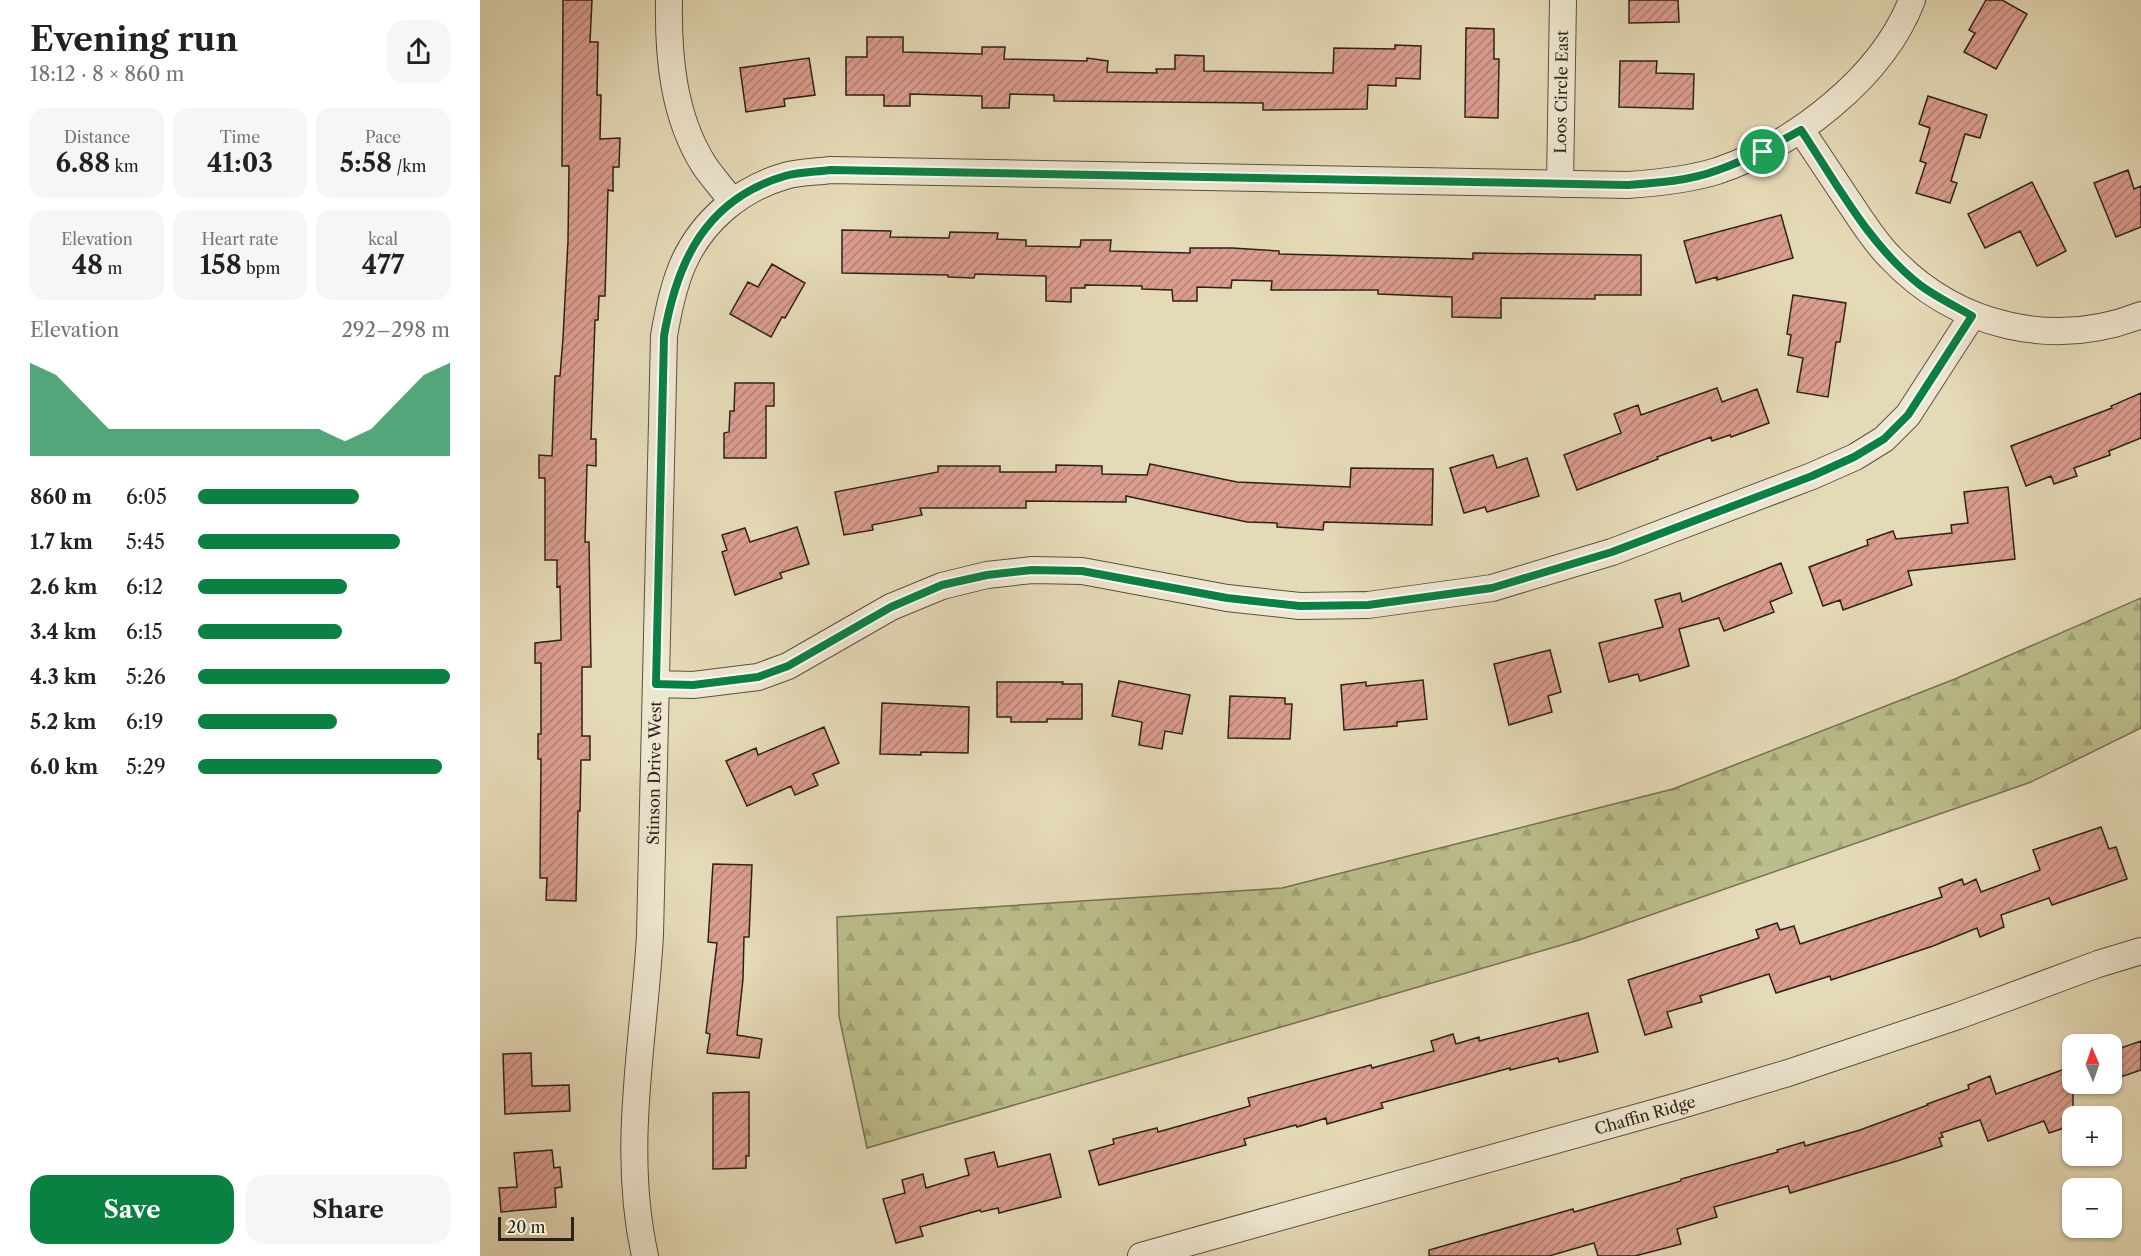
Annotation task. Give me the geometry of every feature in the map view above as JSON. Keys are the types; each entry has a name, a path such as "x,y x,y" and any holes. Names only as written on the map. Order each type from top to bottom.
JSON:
{"street":[{"path":"669,0 672,72 683,120 704,164 732,201"},
{"name":"Loos Circle East","path":"1560,184 1563,0"},
{"name":"Stinson Drive West","path":"645,1256 635,1184 634,1134 635,1092 647,994 650,935 664,336 670,302 683,263 704,229 732,201 757,186 787,175 831,170 1627,185 1671,181 1716,171 1763,152 1801,130 1827,110 1858,80 1885,48 1912,0"},
{"path":"1801,130 1873,238 1889,257 1922,287 1972,316 2024,329 2056,330 2092,328 2141,315"},
{"path":"656,684 693,685 758,677 788,666 891,607 942,585 987,575 1032,570 1082,571 1227,598 1300,606 1368,605 1492,588 1612,552 1812,476 1854,457 1884,439 1908,415 1972,316"},
{"name":"Chaffin Ridge","path":"1141,1256 1700,1100 1924,1027 2098,964 2141,951"}],"green space":[{"path":"2141,598 2141,728 2031,782 1579,940 867,1148 839,1016 837,917 1282,888 1673,789 1955,679"}],"building":[{"path":"563,0 592,0 590,42 598,42 597,95 601,95 600,139 620,138 619,167 613,167 613,191 608,190 605,296 599,296 598,320 595,320 591,439 596,439 596,466 587,465 585,542 589,542 591,667 582,667 582,736 590,736 590,760 581,760 576,901 546,900 547,878 540,878 541,759 538,759 538,734 541,734 541,663 535,663 535,643 561,640 557,560 545,560 545,478 539,478 539,455 552,456 555,376 560,376 563,338 569,166 562,166"},
{"path":"1629,0 1678,0 1679,22 1629,23"},
{"path":"1986,0 2002,0 2027,14 1996,69 1964,52 1975,33 1969,30"},
{"path":"1466,28 1494,29 1494,59 1499,59 1498,118 1465,117"},
{"path":"867,37 903,37 903,52 982,54 982,47 1005,47 1004,59 1087,61 1087,58 1108,61 1107,72 1157,73 1156,69 1175,69 1175,55 1204,56 1204,71 1333,73 1334,48 1395,49 1395,45 1421,46 1420,79 1396,78 1396,86 1368,85 1367,109 1263,110 1263,103 1054,101 1054,95 1010,94 1009,108 982,108 982,96 910,94 910,106 884,106 884,95 846,95 846,57 867,57"},
{"path":"809,58 815,95 784,99 785,106 746,112 740,68"},
{"path":"1620,61 1657,61 1656,73 1694,74 1693,109 1619,107"},
{"path":"1928,96 1987,115 1980,138 1965,134 1951,181 1957,183 1950,203 1916,193 1926,163 1920,161 1930,128 1919,124"},
{"path":"2128,170 2134,189 2141,186 2141,227 2116,237 2094,183"},
{"path":"2032,182 2066,251 2037,266 2020,231 1985,248 1968,214"},
{"path":"1781,215 1793,258 1717,280 1717,277 1696,283 1684,241"},
{"path":"842,230 891,231 890,237 949,238 950,232 998,233 997,239 1026,240 1026,246 1080,247 1081,240 1111,240 1110,251 1190,253 1190,248 1232,248 1279,251 1279,254 1473,259 1473,253 1641,255 1641,295 1595,295 1595,299 1501,298 1501,318 1452,317 1452,297 1378,294 1378,290 1271,290 1272,281 1232,280 1231,288 1197,287 1197,301 1173,301 1172,290 1142,289 1142,286 1085,285 1085,288 1071,288 1071,302 1046,301 1046,276 975,274 974,278 948,277 948,275 842,273"},
{"path":"772,264 805,283 771,337 730,314 748,282 758,287"},
{"path":"1793,295 1846,303 1840,342 1836,342 1828,397 1797,392 1803,358 1788,355 1791,335 1787,334"},
{"path":"735,383 774,383 774,406 766,406 766,458 724,458 724,433 729,432 730,411 734,411"},
{"path":"1717,388 1722,402 1757,389 1769,423 1731,437 1730,435 1712,441 1711,437 1577,490 1564,455 1621,433 1614,414 1638,405 1641,415"},
{"path":"2141,393 2141,438 2109,451 2110,455 2074,468 2077,476 2054,484 2051,476 2026,486 2011,446 2112,408 2111,406"},
{"path":"1493,455 1497,468 1527,458 1539,496 1487,512 1485,507 1464,513 1450,468"},
{"path":"1150,464 1237,482 1350,487 1351,468 1433,469 1432,525 1324,522 1323,530 1277,527 1277,523 1247,522 1126,496 1126,502 1026,501 1026,508 920,508 922,515 872,525 873,530 844,535 835,492 938,472 938,466 1000,466 1000,472 1056,472 1056,465 1102,466 1102,474 1147,475"},
{"path":"2008,487 2015,559 1908,571 1912,585 1843,610 1840,600 1823,606 1809,567 1868,545 1867,540 1893,531 1896,539 1952,533 1951,525 1968,523 1964,492"},
{"path":"797,527 809,564 780,573 782,578 735,595 722,552 727,550 722,535 745,528 750,542"},
{"path":"1781,563 1792,593 1770,602 1774,612 1724,631 1719,618 1679,629 1689,666 1640,681 1638,674 1609,682 1599,643 1663,627 1655,600 1680,593 1682,602"},
{"path":"1550,650 1561,692 1548,696 1552,712 1509,725 1494,664"},
{"path":"1423,680 1427,719 1397,722 1397,726 1344,730 1341,685 1366,682 1366,686"},
{"path":"1119,681 1190,695 1182,734 1165,731 1162,749 1139,745 1142,722 1112,716"},
{"path":"997,682 1082,684 1082,719 1011,722 1011,717 997,717"},
{"path":"1230,696 1285,698 1285,704 1292,704 1290,739 1228,738"},
{"path":"882,703 969,707 968,753 880,754"},
{"path":"824,727 839,763 813,774 818,785 795,795 791,786 747,806 726,761 756,748 758,755"},
{"path":"2101,827 2109,849 2116,847 2127,879 2052,905 2049,898 2001,915 2004,927 1980,937 1977,928 1933,946 1831,980 1830,976 1776,993 1769,974 1700,996 1702,1002 1667,1012 1672,1027 1645,1035 1628,980 1759,938 1756,930 1777,923 1780,930 1794,926 1800,944 1942,897 1939,888 1962,879 1964,885 1976,879 1981,892 2040,870 2033,850"},
{"path":"713,864 752,865 749,937 744,937 743,979 737,1035 762,1039 759,1058 707,1053 710,1034 706,1033 717,943 708,942"},
{"path":"1588,1013 1598,1052 1559,1062 1558,1058 1510,1070 1510,1068 1381,1103 1383,1108 1327,1124 1326,1118 1297,1127 1296,1125 1244,1139 1246,1145 1099,1185 1089,1151 1114,1144 1113,1139 1157,1128 1158,1132 1250,1106 1248,1098 1371,1065 1372,1068 1434,1051 1431,1041 1453,1034 1456,1044 1479,1037 1479,1041"},
{"path":"2141,1041 2141,1070 2122,1077 2122,1048"},
{"path":"531,1053 532,1086 569,1085 570,1111 505,1114 503,1054"},
{"path":"2062,1070 2062,1094 2073,1094 2073,1106 2062,1106 2062,1129 2049,1133 2044,1121 1988,1141 1980,1120 1941,1133 1943,1137 1939,1138 1942,1146 1897,1161 1790,1193 1788,1186 1714,1207 1717,1217 1677,1229 1681,1244 1635,1256 1598,1256 1594,1243 1549,1256 1429,1256 1429,1250 1573,1209 1574,1212 1778,1152 1777,1150 1804,1142 1805,1146 1860,1130 1969,1089 1968,1085 1990,1076 1996,1094"},
{"path":"749,1092 749,1156 746,1156 746,1168 713,1169 713,1093"},
{"path":"552,1150 554,1168 560,1167 562,1187 555,1188 556,1207 501,1212 499,1188 517,1187 514,1153"},
{"path":"994,1152 998,1167 1050,1154 1061,1197 999,1213 998,1208 981,1212 980,1210 920,1227 923,1236 896,1243 883,1199 905,1193 902,1180 923,1174 926,1188 969,1175 965,1159"}],"route":[{"path":"1801,130 1873,238 1889,257 1922,287 1972,316 1908,415 1884,439 1854,457 1812,476 1612,552 1492,588 1434,598 1368,605 1300,606 1227,598 1082,571 1032,570 987,575 942,585 891,607 788,666 758,677 693,685 656,684 664,336 670,302 683,263 704,229 732,201 757,186 787,175 831,170 1627,185 1671,181 1716,171 1763,152 1801,130"}]}
